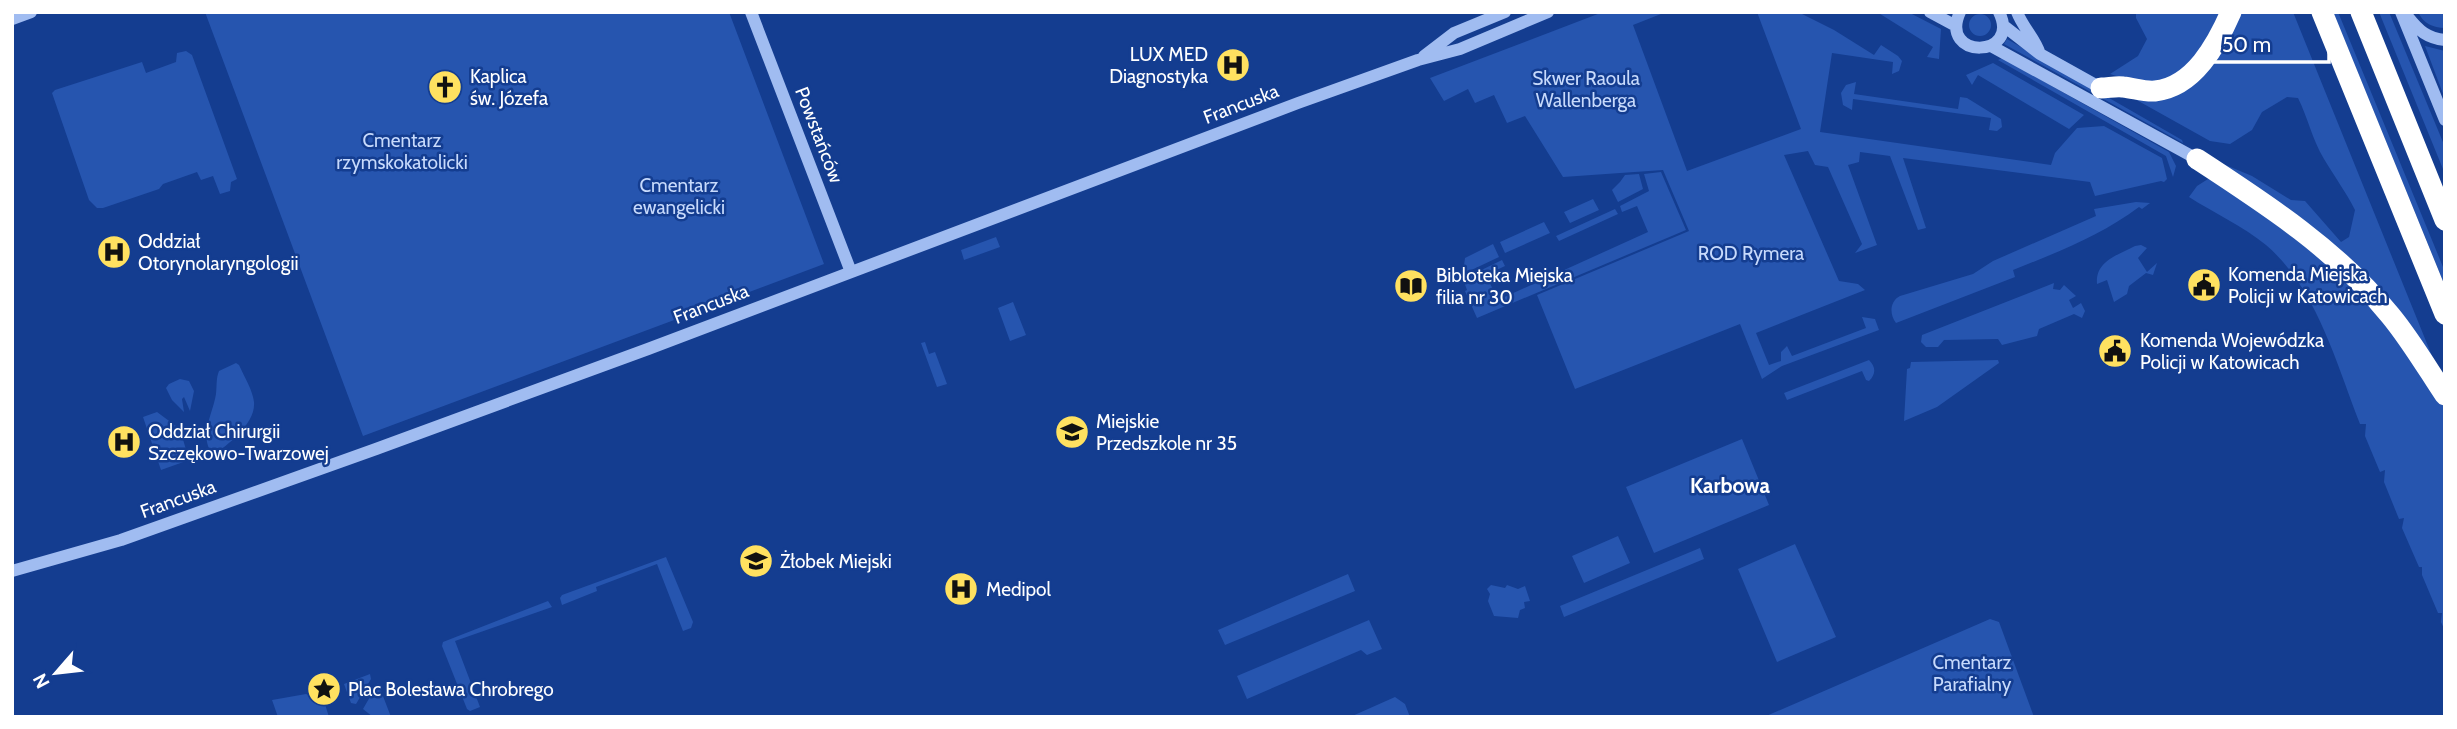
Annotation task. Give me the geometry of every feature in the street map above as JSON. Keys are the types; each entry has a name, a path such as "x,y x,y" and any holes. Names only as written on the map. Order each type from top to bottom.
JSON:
{"highway":[{"path":"2101,88 2121,86 2155,91 2178,83 2210,52 2231,12"},
{"path":"2322,12 2445,314"},
{"path":"2361,12 2445,219"},
{"path":"2197,159 2311,237 2357,278 2391,316 2445,395"}],"street":[{"path":"12,19 32,12"},
{"name":"Powstańców","path":"751,12 851,272"},
{"name":"Francuska","path":"1418,60 1454,33 1505,12"},
{"name":"Francuska","path":"12,571 121,540 376,449 1298,103 1418,60 1460,49 1548,12"},
{"path":"1930,12 1956,26"},
{"path":"1960,12 1957,33 1966,44 1982,49 1991,46 2000,38 2004,26 2000,12"},
{"path":"2017,12 2036,42 2040,54"},
{"path":"2403,12 2419,31 2428,37 2445,40"},
{"path":"2403,12 2445,120"},
{"path":"2004,26 2040,54 2101,88"},
{"path":"1991,46 2197,159"}],"green space":[{"name":"Cmentarz rzymskokatolicki","path":"205,12 729,12 824,264 363,436"},
{"path":"1603,12 1666,12 1633,25 1687,171 1801,129 1757,12 1798,12 1874,55 1881,45 1902,61 1899,71 1892,74 1893,62 1832,53 1820,132 2051,165 2055,153 2077,128 2104,126 2162,158 2167,179 2164,182 2095,196 2090,182 1903,158 1926,228 1918,230 1890,156 1860,152 1859,162 1848,165 1877,245 1855,253 1862,244 1828,167 1815,165 1808,151 1784,155 1839,281 1858,284 1865,290 1756,333 1769,365 1781,361 1781,352 1787,346 1792,356 1866,328 1862,317 1875,319 1879,330 1782,366 1762,379 1740,324 1575,389 1537,295 1689,231 1663,170 1563,177 1525,116 1507,123 1494,95 1475,103 1468,89 1444,101 1430,78"},
{"path":"1877,12 1908,12 1941,29 1939,59 1927,57 1933,47"},
{"path":"2136,12 2221,12 2203,45 2186,66 2166,80 2148,83 2110,74 2138,56 2147,39 2136,18"},
{"path":"2239,12 2293,12 2432,356 2211,159 2252,176 2291,200 2305,201 2341,242 2349,237 2355,210 2320,151 2298,98 2287,97 2262,112 2252,130 2230,144 2210,141 2133,98 2165,96"},
{"path":"2333,12 2338,12 2434,245 2445,272 2445,286"},
{"path":"2379,12 2389,12 2445,147 2445,174"},
{"path":"2418,12 2445,12 2445,28 2429,24"},
{"path":"1980,14 1988,17 1991,25 1988,33 1980,36 1972,33 1969,25 1972,17"},
{"path":"2007,39 2182,140 2183,143 2004,44"},
{"path":"2425,46 2445,51 2445,99"},
{"path":"186,51 192,55 237,179 231,182 230,191 220,194 213,176 201,180 197,172 163,184 159,189 97,208 89,200 52,93 142,62 146,73 176,62 177,53"},
{"path":"2002,58 2169,152 2176,166 2173,177 2166,156 1998,60"},
{"path":"1993,63 2084,115 2069,129 1978,75 1972,85 1966,75"},
{"path":"1856,82 1854,94 1958,109 1960,97 1967,98 2001,119 2002,127 1997,131 1989,130 1991,118 1853,99 1852,110 1843,105 1841,93 1846,85"},
{"path":"1661,172 1686,230 1477,318 1465,291 1467,290 1463,279 1502,260 1505,266 1486,275 1498,300 1648,232 1637,206 1622,212 1620,206 1649,191 1644,174"},
{"path":"1639,174 1643,189 1618,202 1612,190 1625,175"},
{"path":"2208,179 2223,184 2343,276 2397,338 2445,409 2445,631 2441,622 2442,613 2438,613 2422,575 2422,567 2419,567 2402,528 2404,518 2399,519 2384,482 2385,470 2380,472 2365,436 2366,424 2360,424 2312,305 2284,263 2266,245 2189,197 2197,186"},
{"path":"1593,199 1599,210 1570,223 1564,212"},
{"path":"2136,202 2150,203 2078,243 2013,270 2015,277 1896,323 1894,319 1892,304 1900,296 1973,274 1993,261 2096,216 2094,209"},
{"path":"1615,209 1618,214 1559,241 1556,236"},
{"path":"1544,222 1550,233 1505,253 1500,242"},
{"path":"996,237 1000,247 964,260 961,250"},
{"path":"1493,244 1499,257 1463,274 1465,258"},
{"path":"2141,245 2147,248 2138,258 2147,272 2157,263 2153,275 2146,273 2129,286 2127,294 2114,302 2107,280 2097,284 2097,276 2109,260"},
{"path":"2054,283 2053,289 2060,290 2064,285 2076,296 2069,300 2073,308 2081,303 2085,311 2082,318 2074,314 2039,329 2037,336 2002,345 1998,339 1944,340 1938,347 1926,347 1921,342 1922,335"},
{"path":"1013,302 1026,335 1010,341 998,308"},
{"path":"925,342 929,354 935,352 947,384 937,387 921,343"},
{"path":"1869,360 1874,370 1869,381 1862,371 1787,400 1784,393"},
{"path":"1998,360 1999,363 1937,407 1904,421 1907,369 1910,368 1911,362"},
{"path":"236,363 252,393 254,402 251,418 240,433 213,455 207,433 218,374"},
{"path":"180,379 189,381 194,391 190,411 184,397 184,412 172,400 166,388"},
{"path":"157,412 180,429 189,460 161,470 143,417"},
{"path":"1742,439 1769,505 1654,553 1626,487"},
{"path":"1618,536 1630,563 1584,583 1572,556"},
{"path":"1795,544 1836,637 1777,662 1738,569"},
{"path":"1700,548 1704,559 1564,617 1560,606"},
{"path":"666,557 693,622 691,628 683,631 657,564 596,587 597,591 562,605 562,595"},
{"path":"1348,574 1355,591 1225,645 1218,630"},
{"path":"1491,585 1505,588 1507,585 1518,589 1525,586 1530,601 1524,602 1525,608 1520,610 1518,618 1494,616 1488,601 1490,594 1487,589"},
{"path":"548,601 552,607 455,641 480,707 470,711 467,709 442,646 443,642"},
{"name":"Cmentarz Parafialny","path":"1990,619 1999,622 2034,717 1764,717"},
{"path":"1369,620 1382,649 1367,655 1361,650 1247,699 1237,676"},
{"path":"370,674 371,679 356,704 351,703 344,684"},
{"path":"378,683 391,717 373,717 363,709"},
{"path":"306,694 324,701 329,717 278,717 272,700"},
{"path":"1395,697 1405,704 1410,717 1350,717"}],"place":[{"name":"LUX MED Diagnostyka","path":"1233,65"},
{"name":"Kaplica św. Józefa","path":"445,87"},
{"name":"Oddział Otorynolaryngologii","path":"114,252"},
{"name":"Komenda Miejska Policji w Katowicach","path":"2204,285"},
{"name":"Bibloteka Miejska filia nr 30","path":"1411,286"},
{"name":"Komenda Wojewódzka Policji w Katowicach","path":"2115,351"},
{"name":"Miejskie Przedszkole nr 35","path":"1072,432"},
{"name":"Oddział Chirurgii Szczękowo-Twarzowej","path":"124,442"},
{"name":"Żłobek Miejski","path":"756,561"},
{"name":"Medipol","path":"961,589"},
{"name":"Plac Bolesława Chrobrego","path":"324,689"}],"district":[{"name":"Karbowa","path":"1730,485"}],"park label":[{"name":"Skwer Raoula Wallenberga","path":"1586,89"},
{"name":"Cmentarz ewangelicki","path":"679,196"},
{"name":"ROD Rymera","path":"1751,253"}]}
